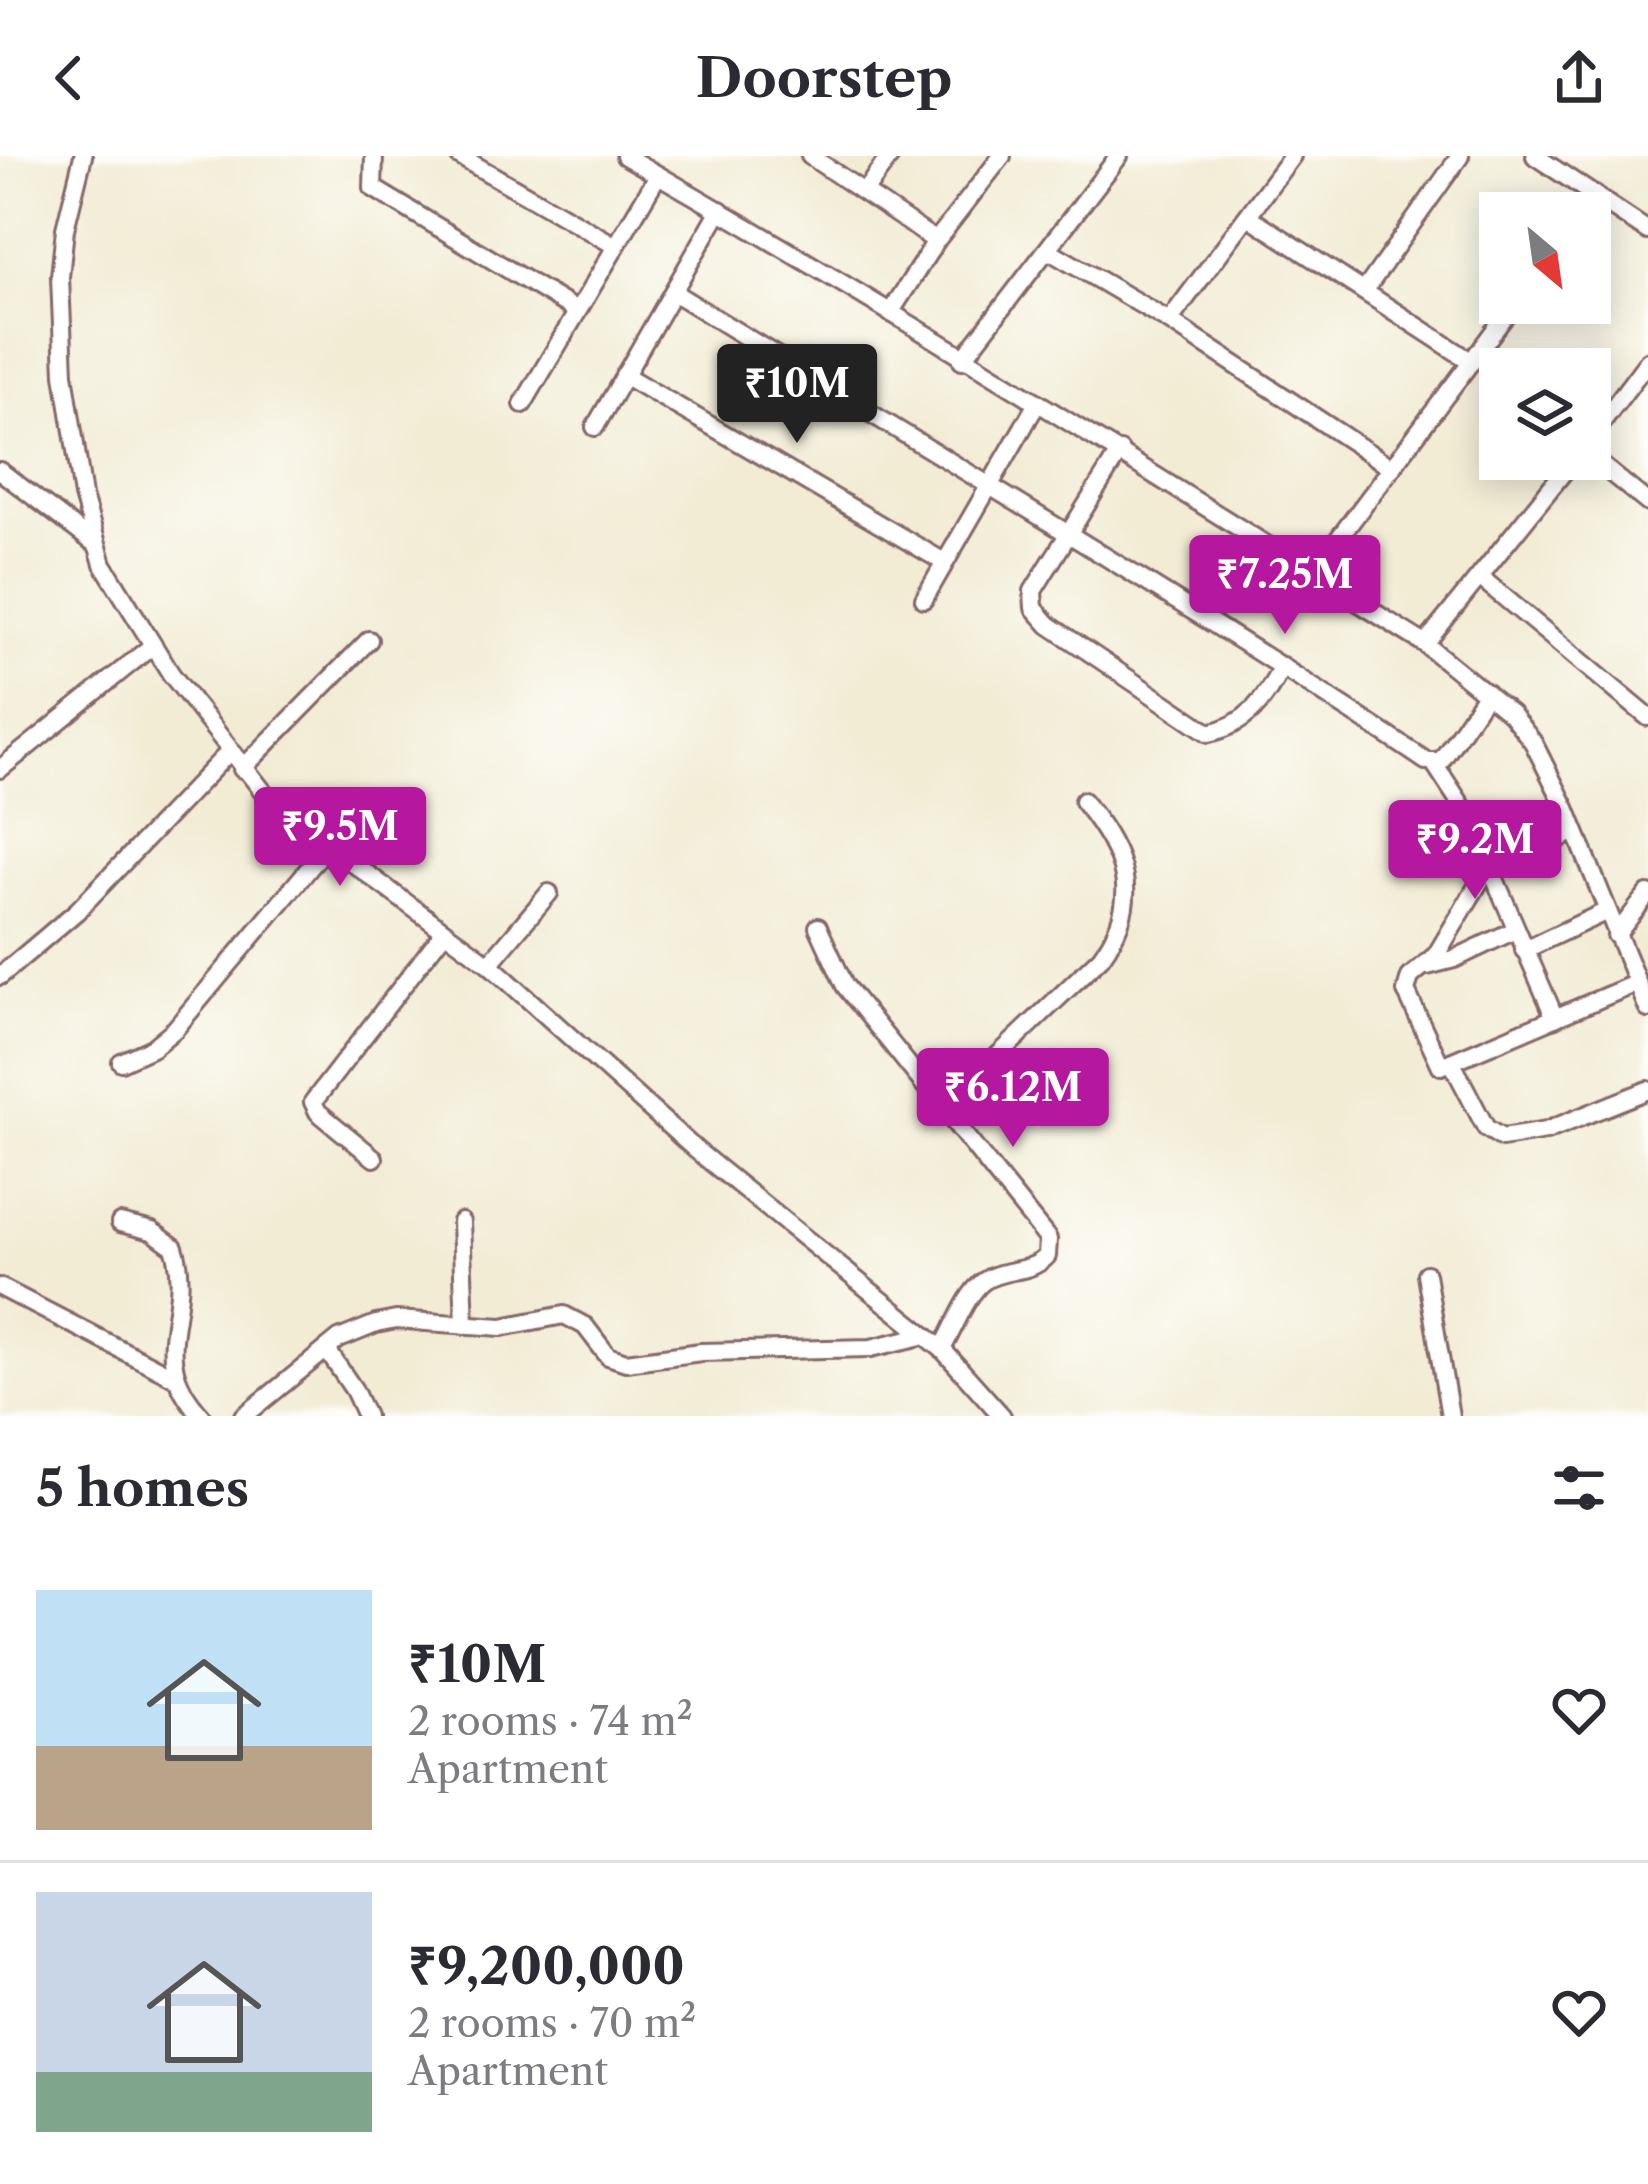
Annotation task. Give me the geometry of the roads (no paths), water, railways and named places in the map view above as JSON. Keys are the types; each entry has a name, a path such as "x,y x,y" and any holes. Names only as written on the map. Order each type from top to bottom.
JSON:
{"street":[{"path":"83,156 61,255 64,374 94,543 152,646 242,769 273,803 489,964 696,1150 942,1349 1002,1416"},
{"path":"374,156 373,188 577,311"},
{"path":"459,156 614,245"},
{"path":"625,156 1120,451 1426,644 1487,693 1533,742 1648,1009"},
{"path":"810,156 936,242"},
{"path":"865,191 890,156"},
{"path":"890,313 936,242 1002,156"},
{"path":"962,360 1119,156"},
{"path":"1169,321 1292,156"},
{"path":"1365,290 1460,156"},
{"path":"1535,156 1590,192"},
{"path":"524,404 658,175"},
{"path":"1611,206 1648,231"},
{"path":"595,427 720,210"},
{"path":"1248,216 1472,362"},
{"path":"1048,250 1169,321 1392,468"},
{"path":"673,292 988,487 1070,532 1434,763 1466,812 1555,1018"},
{"path":"1312,574 1500,324"},
{"path":"1611,410 1648,361"},
{"path":"624,375 944,562"},
{"path":"924,599 1036,405"},
{"path":"1120,451 1031,596 1034,608 1049,625 1201,730 1216,732 1253,712 1282,666"},
{"path":"0,471 94,543"},
{"path":"1611,473 1648,503"},
{"path":"1426,644 1558,480"},
{"path":"1481,578 1648,717"},
{"path":"242,769 369,640"},
{"path":"0,769 152,646"},
{"path":"1434,763 1441,761 1487,693"},
{"path":"0,976 77,911 230,751"},
{"path":"944,1107 1101,956 1118,933 1126,910 1121,862 1106,829 1083,801"},
{"path":"1427,966 1474,886 1491,871 1575,831"},
{"path":"121,1062 152,1048 175,1029 327,847"},
{"path":"489,964 549,893"},
{"path":"1616,935 1648,894"},
{"path":"1524,950 1607,910"},
{"path":"818,927 839,977 1045,1230 1047,1256 1030,1269 994,1276 978,1287 942,1349"},
{"path":"1515,930 1410,977 1406,991 1441,1066 1637,982"},
{"path":"374,1158 318,1112 313,1102 444,932"},
{"path":"1452,1063 1486,1128 1502,1138 1546,1131 1648,1090"},
{"path":"120,1222 152,1231 174,1247 178,1280 174,1376 202,1416"},
{"path":"461,1222 466,1325"},
{"path":"1426,1274 1450,1416"},
{"path":"0,1287 174,1376"},
{"path":"244,1416 339,1340 376,1324 428,1320 502,1327 564,1315 585,1326 608,1356 626,1362 701,1352 872,1348 922,1336"},
{"path":"327,1350 366,1416"}]}
